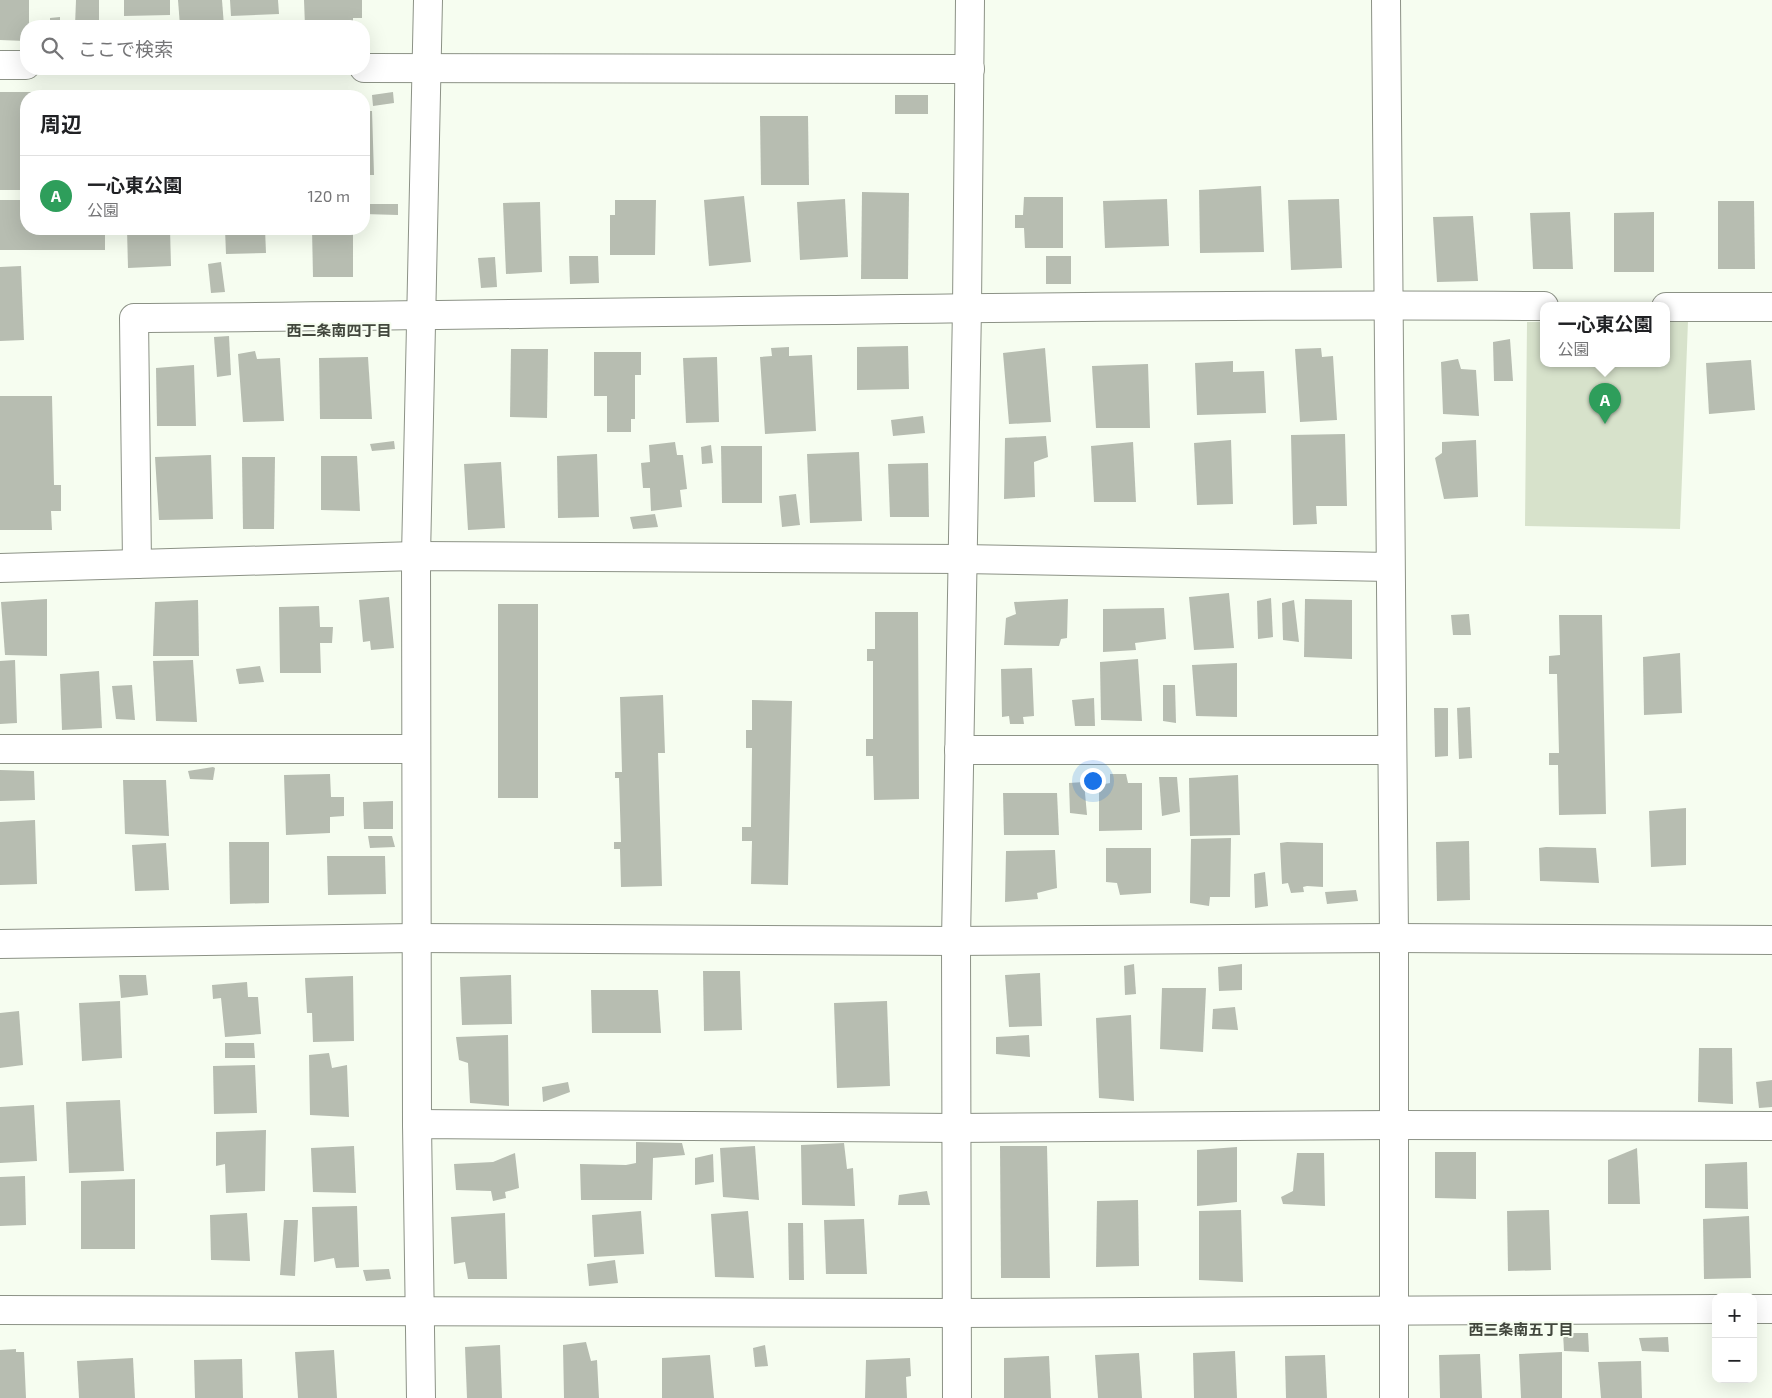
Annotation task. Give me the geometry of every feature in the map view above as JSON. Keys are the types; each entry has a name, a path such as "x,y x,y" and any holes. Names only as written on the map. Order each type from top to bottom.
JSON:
{"street":[{"path":"421,1398 415,938 416,556 428,0"},
{"path":"957,1398 956,940 968,307 970,0"},
{"path":"1386,0 1394,938 1394,1398"},
{"path":"0,65 20,65"},
{"path":"370,68 970,69"},
{"path":"137,564 134,318 421,316 968,307 1540,306"},
{"path":"1670,306 1772,307"},
{"path":"0,568 416,556 962,559 1390,567"},
{"path":"0,749 416,749"},
{"path":"959,750 1392,750"},
{"path":"0,944 415,938 1772,940"},
{"path":"417,1124 956,1128 1393,1125 1772,1126"},
{"path":"0,1310 957,1313 1712,1309"},
{"path":"1757,1309 1772,1309"}],"green space":[{"path":"1670,321 1688,321 1680,529 1525,526 1527,322 1540,322 1540,367 1670,367"}],"building":[{"path":"0,0 29,0 29,20 20,20 20,41 0,40"},
{"path":"76,0 99,0 99,20 75,20"},
{"path":"124,0 170,0 170,15 124,16"},
{"path":"178,0 222,0 224,20 180,20"},
{"path":"230,0 278,0 279,14 231,16"},
{"path":"304,0 362,0 362,18 353,18 353,20 305,20"},
{"path":"60,17 60,20 50,20 50,18"},
{"path":"0,92 20,92 20,190 0,190"},
{"path":"393,92 394,103 373,106 372,95"},
{"path":"895,95 928,95 928,114 895,114"},
{"path":"370,111 372,111 374,175 370,175"},
{"path":"760,116 808,116 809,185 761,185"},
{"path":"1261,186 1264,252 1200,253 1199,190"},
{"path":"862,192 909,193 908,279 861,279"},
{"path":"744,196 751,262 709,266 704,200"},
{"path":"1024,197 1063,197 1063,248 1025,248 1024,228 1015,228 1015,215 1023,215"},
{"path":"845,199 848,257 800,260 797,202"},
{"path":"1167,199 1169,246 1105,248 1103,201"},
{"path":"1339,199 1342,268 1291,270 1288,200"},
{"path":"0,200 20,200 20,235 105,235 105,250 0,250"},
{"path":"615,200 656,200 655,255 610,255 610,215 615,215"},
{"path":"1718,201 1754,201 1755,269 1718,269"},
{"path":"540,202 542,272 506,274 503,203"},
{"path":"370,204 398,204 398,215 370,214"},
{"path":"1570,212 1573,269 1533,269 1530,213"},
{"path":"1654,212 1654,272 1614,272 1614,213"},
{"path":"1473,216 1478,281 1437,282 1433,217"},
{"path":"127,235 170,235 171,266 128,268"},
{"path":"225,235 265,235 266,253 226,254"},
{"path":"312,235 353,235 353,277 313,277"},
{"path":"569,256 598,256 599,283 570,284"},
{"path":"1046,256 1071,256 1071,284 1046,284"},
{"path":"495,257 497,287 481,288 478,258"},
{"path":"221,262 225,292 211,293 208,264"},
{"path":"21,266 24,340 0,341 0,267"},
{"path":"229,336 231,375 217,377 214,337"},
{"path":"1510,339 1513,381 1494,381 1493,342"},
{"path":"908,346 909,389 857,390 857,347"},
{"path":"789,347 789,356 812,355 816,431 765,434 760,357 772,356 771,348"},
{"path":"1045,348 1051,422 1009,424 1003,353"},
{"path":"1321,348 1322,357 1333,356 1337,420 1300,422 1295,349"},
{"path":"511,349 548,349 547,418 510,417"},
{"path":"255,351 257,359 280,358 284,421 243,422 238,354"},
{"path":"594,352 641,352 641,375 635,375 635,419 631,419 631,432 607,432 607,396 594,396"},
{"path":"368,357 372,419 320,419 319,358"},
{"path":"717,357 719,422 686,423 683,358"},
{"path":"1458,359 1461,369 1476,370 1479,416 1443,414 1441,362"},
{"path":"1751,360 1755,410 1709,414 1706,363"},
{"path":"1233,361 1233,372 1264,371 1266,413 1197,415 1195,363"},
{"path":"1148,364 1150,428 1096,428 1092,366"},
{"path":"194,365 196,426 157,426 156,368"},
{"path":"0,396 52,396 54,485 61,485 61,511 51,511 52,530 0,530"},
{"path":"923,416 925,433 893,436 891,420"},
{"path":"1345,434 1347,506 1316,506 1317,524 1293,525 1291,435"},
{"path":"1046,436 1048,457 1034,462 1035,497 1004,499 1005,438"},
{"path":"1231,440 1233,504 1197,505 1194,443"},
{"path":"1476,440 1478,497 1444,499 1435,458 1442,453 1442,442"},
{"path":"394,441 395,449 372,451 370,444"},
{"path":"675,442 677,455 683,455 687,489 680,490 682,507 651,511 650,488 643,488 641,463 650,462 649,445"},
{"path":"1133,442 1136,502 1094,502 1091,446"},
{"path":"711,445 713,463 702,464 701,447"},
{"path":"721,446 762,446 762,503 722,503"},
{"path":"859,452 862,521 810,523 807,454"},
{"path":"597,454 599,517 558,518 557,456"},
{"path":"211,455 213,519 159,520 155,457"},
{"path":"321,456 357,456 360,511 321,510"},
{"path":"242,457 275,457 274,529 243,529"},
{"path":"501,462 505,528 468,530 464,464"},
{"path":"928,463 929,517 890,517 888,464"},
{"path":"796,494 800,525 782,527 779,496"},
{"path":"655,514 658,527 633,529 630,517"},
{"path":"1229,593 1234,648 1194,650 1189,597"},
{"path":"389,597 394,648 371,650 370,641 363,642 359,600"},
{"path":"1271,598 1273,637 1258,639 1257,601"},
{"path":"47,599 47,656 5,655 1,602"},
{"path":"1068,599 1067,638 1061,639 1059,646 1004,645 1006,618 1016,614 1014,602"},
{"path":"1305,599 1352,600 1352,659 1304,657"},
{"path":"198,600 199,656 153,656 155,602"},
{"path":"1294,600 1299,642 1283,640 1282,603"},
{"path":"498,604 538,604 538,798 498,798"},
{"path":"319,606 320,627 333,627 332,643 320,643 321,673 280,673 279,607"},
{"path":"1164,608 1166,639 1135,643 1136,650 1103,652 1103,609"},
{"path":"875,612 918,612 919,799 874,800 873,756 866,756 866,739 873,739 873,661 867,661 867,649 875,649"},
{"path":"1469,614 1471,635 1453,635 1451,615"},
{"path":"1559,615 1602,615 1606,814 1559,815 1558,765 1549,765 1549,753 1559,753 1557,674 1549,674 1549,656 1560,655"},
{"path":"1680,653 1682,713 1644,715 1643,657"},
{"path":"1138,659 1142,721 1101,720 1100,662"},
{"path":"15,660 17,723 0,724 0,661"},
{"path":"193,660 197,722 156,721 153,661"},
{"path":"1237,663 1237,717 1196,716 1192,665"},
{"path":"260,666 264,682 239,684 236,669"},
{"path":"1032,668 1034,716 1023,717 1024,724 1010,724 1009,716 1002,717 1001,669"},
{"path":"99,671 102,728 62,730 60,674"},
{"path":"132,685 135,720 116,719 112,686"},
{"path":"1163,685 1175,685 1176,723 1163,721"},
{"path":"663,695 665,753 658,753 662,886 621,887 620,849 614,849 614,842 621,842 619,778 615,778 615,772 622,772 620,697"},
{"path":"1094,698 1095,726 1075,726 1072,700"},
{"path":"752,700 792,701 788,885 751,884 752,841 742,841 742,827 751,827 752,748 746,748 746,730 752,730"},
{"path":"1470,707 1472,758 1459,759 1457,708"},
{"path":"1434,708 1448,708 1448,756 1435,757"},
{"path":"215,768 213,780 190,779 188,771"},
{"path":"0,770 34,771 35,800 0,801"},
{"path":"330,774 331,797 344,797 344,816 330,817 330,833 286,835 284,775"},
{"path":"1110,774 1126,774 1128,783 1142,783 1142,830 1099,831 1099,785 1110,783"},
{"path":"1238,775 1240,835 1190,836 1189,778"},
{"path":"1159,777 1177,777 1180,812 1162,816"},
{"path":"123,780 166,780 169,836 125,834"},
{"path":"1084,782 1087,815 1070,813 1069,783"},
{"path":"1003,793 1057,793 1059,835 1004,835"},
{"path":"393,801 393,829 364,829 363,802"},
{"path":"1686,808 1686,865 1651,867 1649,811"},
{"path":"35,820 37,884 0,885 0,822"},
{"path":"368,836 392,836 395,847 370,848"},
{"path":"1231,838 1230,897 1210,897 1209,906 1190,903 1191,839"},
{"path":"1469,841 1470,900 1437,901 1436,842"},
{"path":"229,842 269,842 269,903 230,904"},
{"path":"166,843 169,890 135,891 132,845"},
{"path":"1280,843 1323,843 1323,887 1307,886 1303,887 1304,892 1291,893 1288,883 1282,884"},
{"path":"1106,848 1151,848 1151,893 1120,895 1117,883 1106,882"},
{"path":"1539,848 1596,848 1599,883 1540,881"},
{"path":"1055,850 1057,888 1037,893 1038,899 1005,902 1006,851"},
{"path":"327,856 385,856 386,894 328,895"},
{"path":"1265,872 1268,906 1255,908 1254,874"},
{"path":"1356,890 1358,901 1327,904 1325,892"},
{"path":"1134,964 1136,994 1125,995 1124,966"},
{"path":"1242,964 1242,990 1219,991 1218,967"},
{"path":"703,971 740,971 742,1030 704,1031"},
{"path":"1040,973 1042,1026 1009,1027 1005,975"},
{"path":"119,975 146,975 148,995 121,998"},
{"path":"511,975 512,1024 462,1025 460,977"},
{"path":"353,976 354,1041 313,1042 312,1013 307,1013 305,978"},
{"path":"247,982 248,997 258,997 261,1034 225,1037 221,998 213,999 212,985"},
{"path":"1162,988 1206,988 1203,1052 1160,1049"},
{"path":"591,990 658,990 661,1033 592,1033"},
{"path":"120,1001 122,1058 82,1061 79,1003"},
{"path":"887,1001 890,1086 837,1088 834,1003"},
{"path":"1235,1007 1238,1030 1212,1029 1213,1009"},
{"path":"19,1011 23,1065 0,1068 0,1013"},
{"path":"1131,1015 1134,1101 1099,1098 1096,1018"},
{"path":"508,1035 509,1106 470,1103 468,1063 459,1060 456,1037"},
{"path":"1029,1035 1030,1057 996,1054 996,1037"},
{"path":"225,1043 254,1043 255,1058 225,1058"},
{"path":"1699,1048 1732,1048 1733,1104 1698,1102"},
{"path":"329,1053 332,1068 347,1065 349,1117 310,1115 309,1055"},
{"path":"255,1065 257,1113 214,1114 213,1066"},
{"path":"1772,1080 1772,1107 1759,1108 1756,1082"},
{"path":"568,1082 570,1092 543,1102 542,1087"},
{"path":"120,1100 124,1171 69,1173 66,1102"},
{"path":"34,1105 37,1161 0,1163 0,1107"},
{"path":"266,1130 265,1191 226,1193 225,1164 216,1166 216,1132"},
{"path":"636,1142 682,1143 685,1155 653,1158 652,1200 581,1200 580,1164 626,1165 636,1163"},
{"path":"844,1143 847,1169 853,1168 855,1206 802,1205 801,1145"},
{"path":"354,1146 356,1193 313,1192 311,1148"},
{"path":"755,1146 759,1200 723,1197 720,1148"},
{"path":"1000,1146 1047,1146 1050,1278 1001,1278"},
{"path":"1237,1147 1237,1202 1197,1206 1197,1150"},
{"path":"1637,1148 1640,1204 1608,1204 1608,1160"},
{"path":"1435,1152 1476,1152 1476,1199 1435,1198"},
{"path":"515,1153 519,1188 505,1192 506,1198 493,1201 491,1191 456,1190 454,1164 493,1162"},
{"path":"1297,1153 1324,1153 1325,1206 1283,1204 1281,1197 1293,1191"},
{"path":"713,1154 714,1182 695,1185 695,1158"},
{"path":"1747,1162 1748,1209 1705,1208 1705,1164"},
{"path":"25,1176 26,1225 0,1226 0,1177"},
{"path":"135,1179 135,1249 81,1249 81,1181"},
{"path":"927,1191 930,1205 898,1205 899,1195"},
{"path":"1138,1200 1139,1266 1096,1267 1097,1201"},
{"path":"357,1206 359,1267 336,1268 334,1258 314,1262 312,1207"},
{"path":"1241,1210 1243,1282 1199,1280 1199,1211"},
{"path":"1549,1210 1551,1270 1508,1271 1507,1211"},
{"path":"641,1211 644,1254 594,1257 592,1215"},
{"path":"748,1211 754,1278 715,1277 711,1214"},
{"path":"247,1213 250,1261 211,1260 210,1215"},
{"path":"505,1213 507,1279 468,1279 465,1262 454,1264 451,1217"},
{"path":"1749,1216 1751,1278 1704,1279 1703,1219"},
{"path":"864,1219 867,1274 826,1274 824,1220"},
{"path":"284,1220 298,1220 295,1276 280,1275"},
{"path":"788,1223 803,1223 804,1280 789,1280"},
{"path":"615,1260 618,1283 589,1286 587,1264"},
{"path":"389,1269 391,1279 366,1281 363,1270"},
{"path":"1563,1333 1588,1333 1589,1352 1564,1351"},
{"path":"1668,1337 1669,1352 1642,1351 1639,1338"},
{"path":"586,1342 591,1361 597,1360 599,1398 564,1398 563,1345"},
{"path":"500,1345 502,1398 467,1398 465,1347"},
{"path":"765,1345 768,1366 755,1367 753,1348"},
{"path":"16,1349 16,1352 24,1352 26,1398 0,1398 0,1350"},
{"path":"334,1350 337,1398 298,1398 295,1352"},
{"path":"1235,1351 1237,1398 1194,1398 1193,1353"},
{"path":"1562,1352 1562,1398 1521,1398 1519,1354"},
{"path":"1139,1353 1142,1398 1098,1398 1095,1355"},
{"path":"1480,1354 1482,1398 1440,1398 1439,1355"},
{"path":"710,1355 714,1398 662,1398 662,1358"},
{"path":"1325,1355 1327,1398 1286,1398 1285,1356"},
{"path":"1049,1356 1051,1398 1004,1398 1004,1358"},
{"path":"133,1358 135,1398 79,1398 77,1361"},
{"path":"910,1358 911,1376 906,1377 907,1398 865,1398 866,1360"},
{"path":"242,1359 243,1398 195,1398 194,1360"},
{"path":"1641,1361 1642,1398 1601,1398 1598,1362"}],"place":[{"name":"一心東公園","path":"1605,424"}],"district":[{"name":"西二条南四丁目","path":"339,331"},
{"name":"西三条南五丁目","path":"1521,1330"}]}
